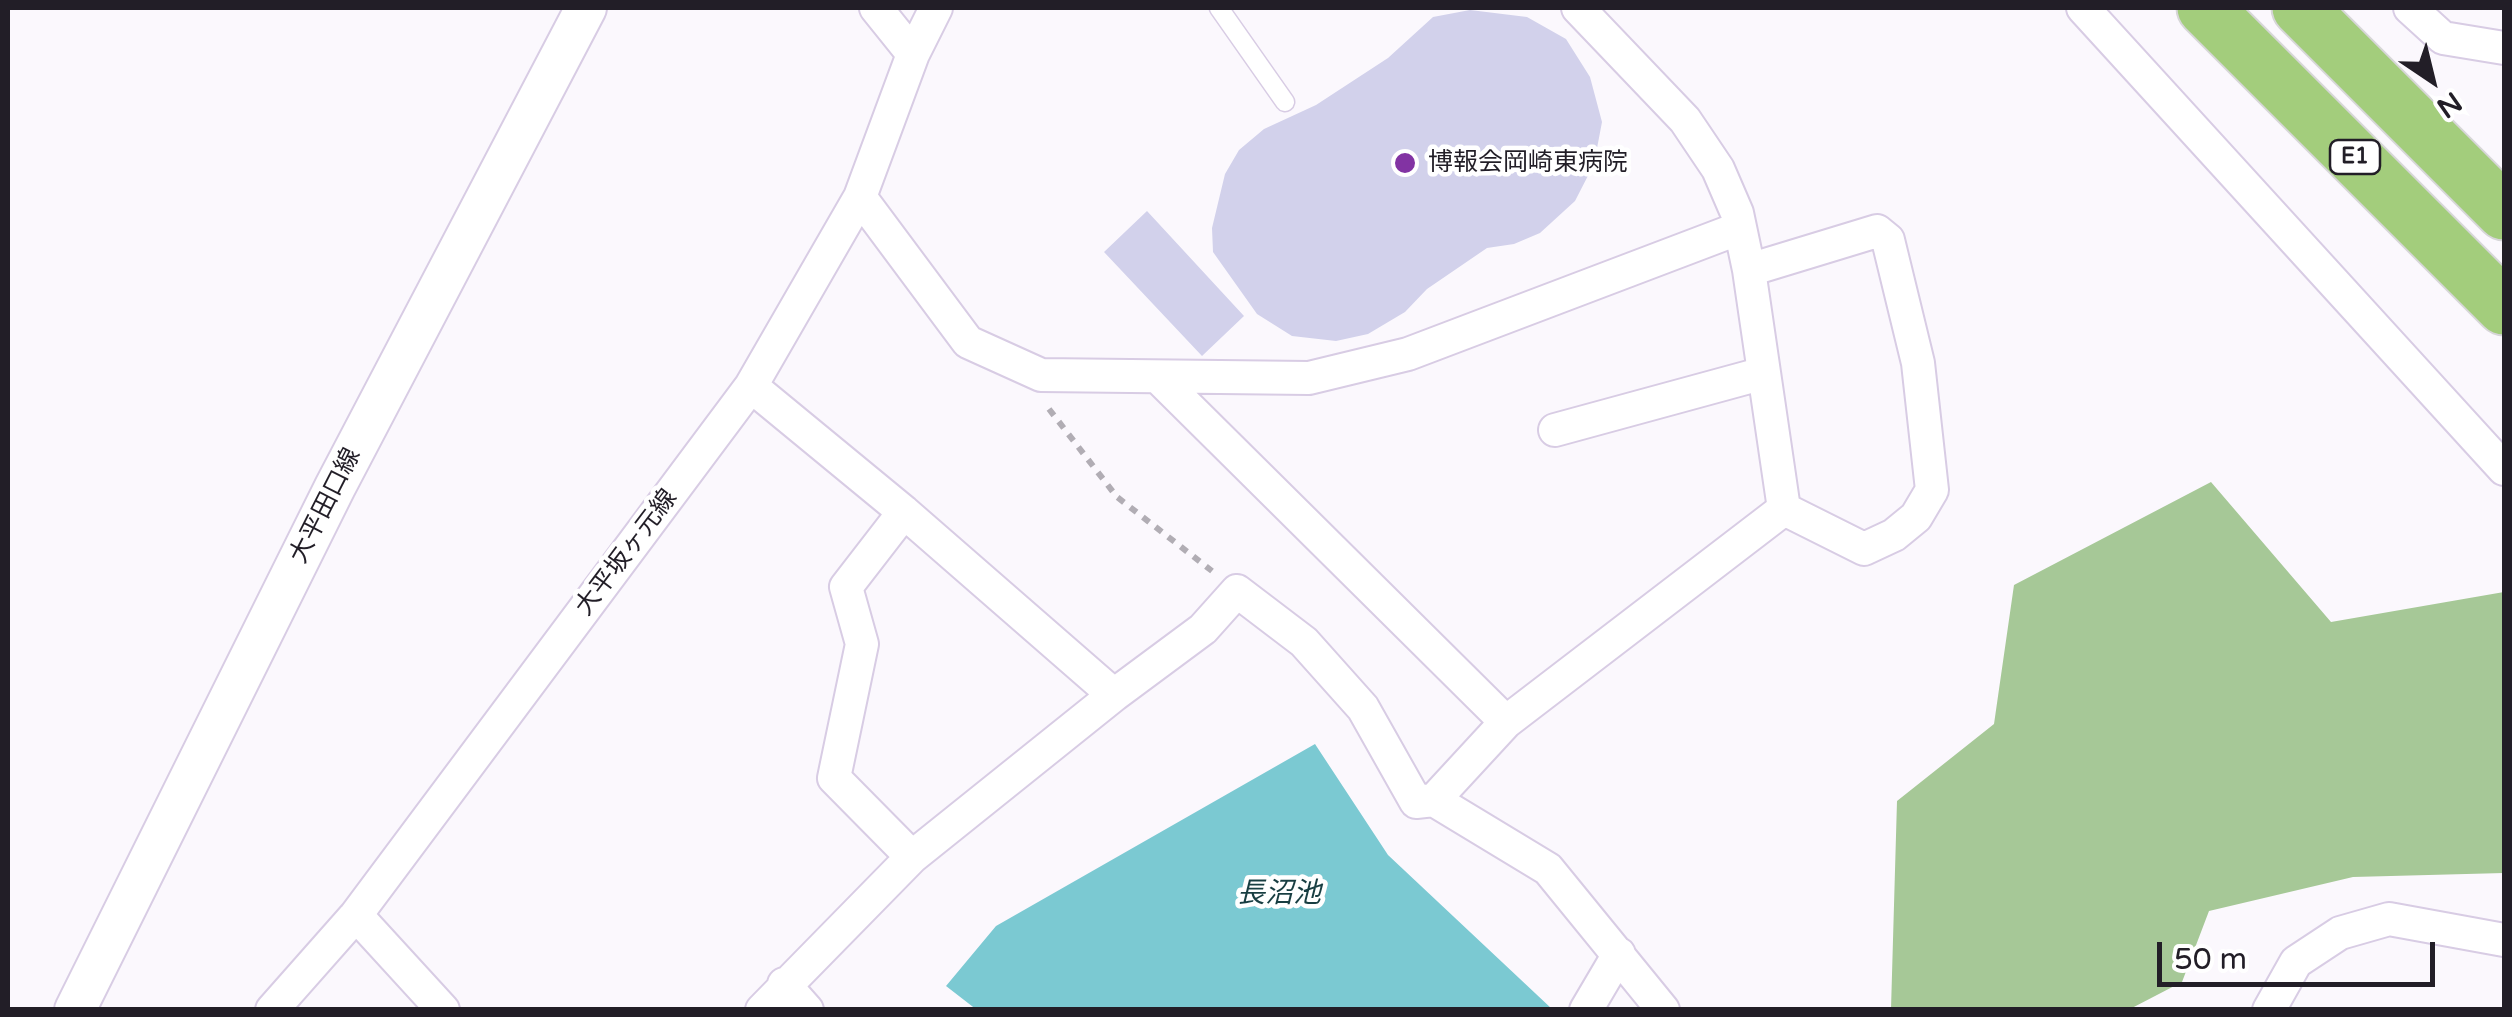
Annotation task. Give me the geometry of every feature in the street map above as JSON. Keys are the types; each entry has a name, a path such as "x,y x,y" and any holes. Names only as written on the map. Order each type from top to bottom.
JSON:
{"highway":[{"name":"E1","path":"2205,8 2504,307"},
{"name":"E1","path":"2300,8 2504,212"}],"street":[{"name":"大平田口線","path":"75,1010 335,487 586,8"},
{"path":"876,8 913,54"},
{"name":"大平坂ヶ元線","path":"272,1010 356,914 751,386 860,196 913,54 936,8"},
{"path":"1578,8 1684,120 1718,169 1740,228 1749,270 1784,509"},
{"path":"2083,8 2499,454"},
{"path":"2410,8 2443,38 2504,48"},
{"path":"860,196 968,342 1042,375 1309,378 1408,354 1740,228"},
{"path":"1749,270 1877,232 1888,240 1918,362 1932,490 1916,516 1894,535 1864,549 1784,509"},
{"path":"1555,430 1764,373"},
{"path":"1160,379 1506,722"},
{"path":"751,386 904,512 1114,695"},
{"path":"1434,800 1506,722 1784,509"},
{"path":"904,512 846,588 862,644 834,778 912,858"},
{"path":"762,1010 912,858 1114,695 1203,629 1237,590 1304,642 1363,708 1416,802 1434,800 1548,868 1662,1010"},
{"path":"356,914 442,1010"},
{"path":"2268,1010 2296,962 2340,933 2389,918 2504,940"},
{"path":"1586,1010 1619,954"},
{"path":"784,984 807,1010"}],"lane":[{"path":"1219,8 1284,102"}],"path":[{"path":"1042,375 1048,408 1117,498 1237,590"}],"green space":[{"path":"2211,482 2331,622 2504,592 2504,873 2353,877 2209,911 2182,982 2130,1009 1891,1009 1897,801 1994,724 2014,585"}],"water":[{"name":"長沼池","path":"1315,744 1388,855 1552,1009 977,1010 946,986 996,926"}],"building":[{"path":"1470,10 1527,17 1566,39 1590,77 1602,122 1594,164 1575,201 1540,233 1514,244 1487,248 1427,289 1405,312 1368,334 1336,341 1292,336 1257,314 1213,252 1212,228 1225,174 1239,150 1264,129 1316,105 1388,58 1433,17"},
{"path":"1147,211 1244,316 1202,356 1104,252"}],"place":[{"name":"博報会岡崎東病院","path":"1405,163"}]}
